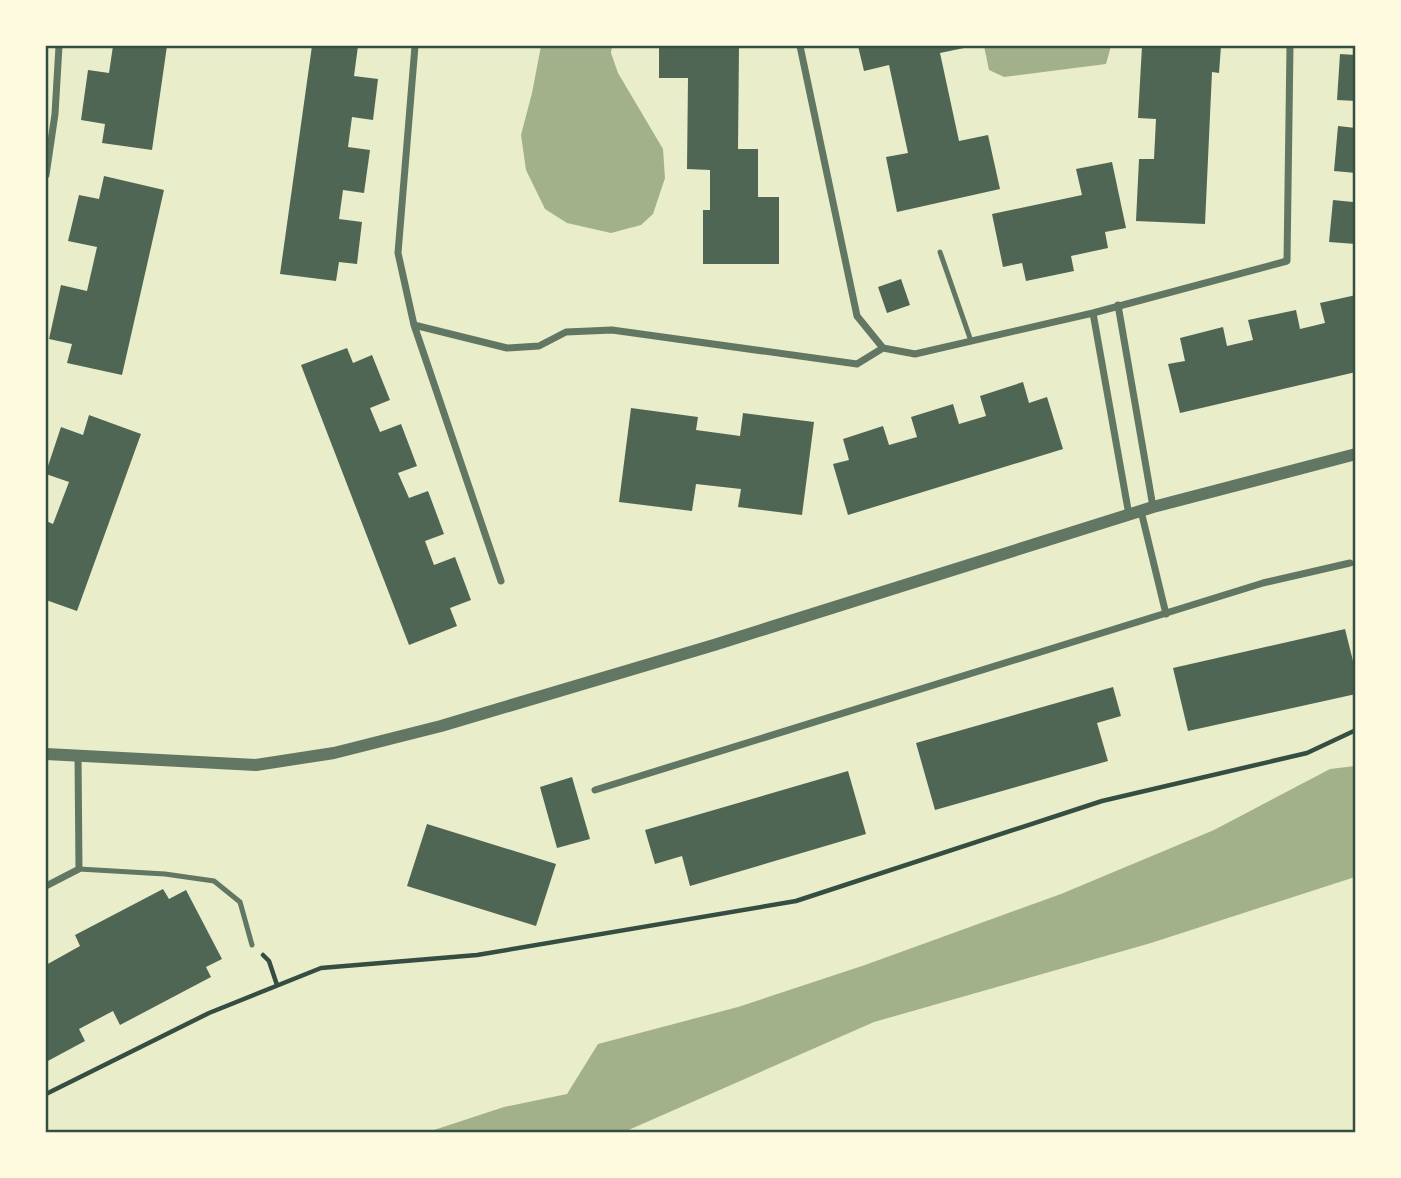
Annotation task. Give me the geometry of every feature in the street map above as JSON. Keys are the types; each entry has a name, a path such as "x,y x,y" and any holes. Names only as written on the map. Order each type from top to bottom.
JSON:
{"street":[{"path":"46,175 55,114 59,46"},
{"path":"415,46 398,253 414,326 501,581"},
{"path":"800,46 857,316 883,348 915,354 1093,313 1287,261 1290,46"},
{"path":"1118,305 1141,511"},
{"path":"1093,313 1166,614"},
{"path":"414,326 508,348 539,346 566,332 612,330 857,364 883,348"},
{"path":"46,754 256,765 334,753 441,726 714,645 1141,511 1356,454"},
{"path":"595,790 1263,583 1350,563"},
{"path":"46,886 79,869 78,756"}],"lane":[{"path":"940,252 971,341"},
{"path":"79,869 165,874 214,881 240,902 251,945"}],"path":[{"path":"46,1094 209,1013 321,968 477,955 796,901 1102,801 1307,753 1356,730"},
{"path":"251,945 269,961 277,985"}],"shaded area":[{"path":"541,46 612,46 611,53 618,73 663,149 665,178 653,214 641,225 611,233 567,223 545,209 526,170 521,135"},
{"path":"984,46 1111,46 1106,64 1004,77 989,70"},
{"path":"1355,766 1355,877 1151,943 874,1022 624,1132 428,1132 504,1107 567,1094 598,1044 738,1007 865,965 1061,894 1214,830 1330,769"}],"building":[{"path":"113,46 167,46 152,150 102,143 105,124 81,120 88,70 109,73"},
{"path":"312,46 358,46 354,76 378,79 373,120 352,117 348,147 370,150 364,193 343,190 339,219 362,222 357,264 339,262 336,281 280,274"},
{"path":"659,46 739,46 738,149 758,149 758,197 779,197 779,264 703,264 703,210 710,210 710,170 687,169 688,78 659,78"},
{"path":"858,46 964,46 940,53 959,141 988,135 1000,189 897,212 886,157 908,153 889,65 864,71"},
{"path":"1142,46 1221,46 1219,73 1212,72 1205,224 1136,221 1139,159 1154,159 1156,119 1138,118"},
{"path":"1340,54 1356,55 1356,101 1337,100"},
{"path":"1338,126 1356,128 1356,173 1334,171"},
{"path":"1112,162 1126,228 1105,232 1108,248 1071,256 1074,271 1026,281 1022,263 1003,267 992,214 1082,195 1076,169"},
{"path":"104,176 164,190 122,375 67,363 72,344 49,339 61,285 87,291 97,247 68,241 79,195 99,199"},
{"path":"1354,194 1356,244 1329,242 1333,200 1353,202"},
{"path":"901,279 910,305 887,313 878,287"},
{"path":"1356,295 1356,372 1180,413 1168,364 1185,361 1180,338 1223,327 1227,346 1253,340 1248,320 1296,310 1300,329 1325,323 1320,303"},
{"path":"347,348 353,363 372,355 390,400 370,408 380,432 401,424 417,466 398,473 409,498 428,491 444,534 425,541 434,565 455,557 471,600 450,608 457,626 409,645 301,365"},
{"path":"1023,382 1029,403 1047,397 1063,449 848,515 833,464 849,460 843,439 883,426 889,445 917,437 911,417 953,404 959,424 986,416 980,396"},
{"path":"631,408 698,417 696,430 740,436 743,413 814,422 802,515 738,507 741,489 696,484 692,511 619,502"},
{"path":"89,415 141,434 77,611 46,600 46,521 53,524 69,482 46,472 61,427 83,435"},
{"path":"1345,629 1356,673 1356,694 1188,731 1173,668"},
{"path":"1113,687 1121,716 1097,723 1108,761 935,810 916,743"},
{"path":"848,771 866,834 690,886 682,856 655,864 645,830"},
{"path":"572,777 590,839 557,848 540,787"},
{"path":"427,824 556,864 536,926 407,886"},
{"path":"163,889 169,899 186,890 222,959 206,967 211,977 120,1025 113,1011 79,1029 85,1041 46,1062 46,965 80,946 75,935"}]}
